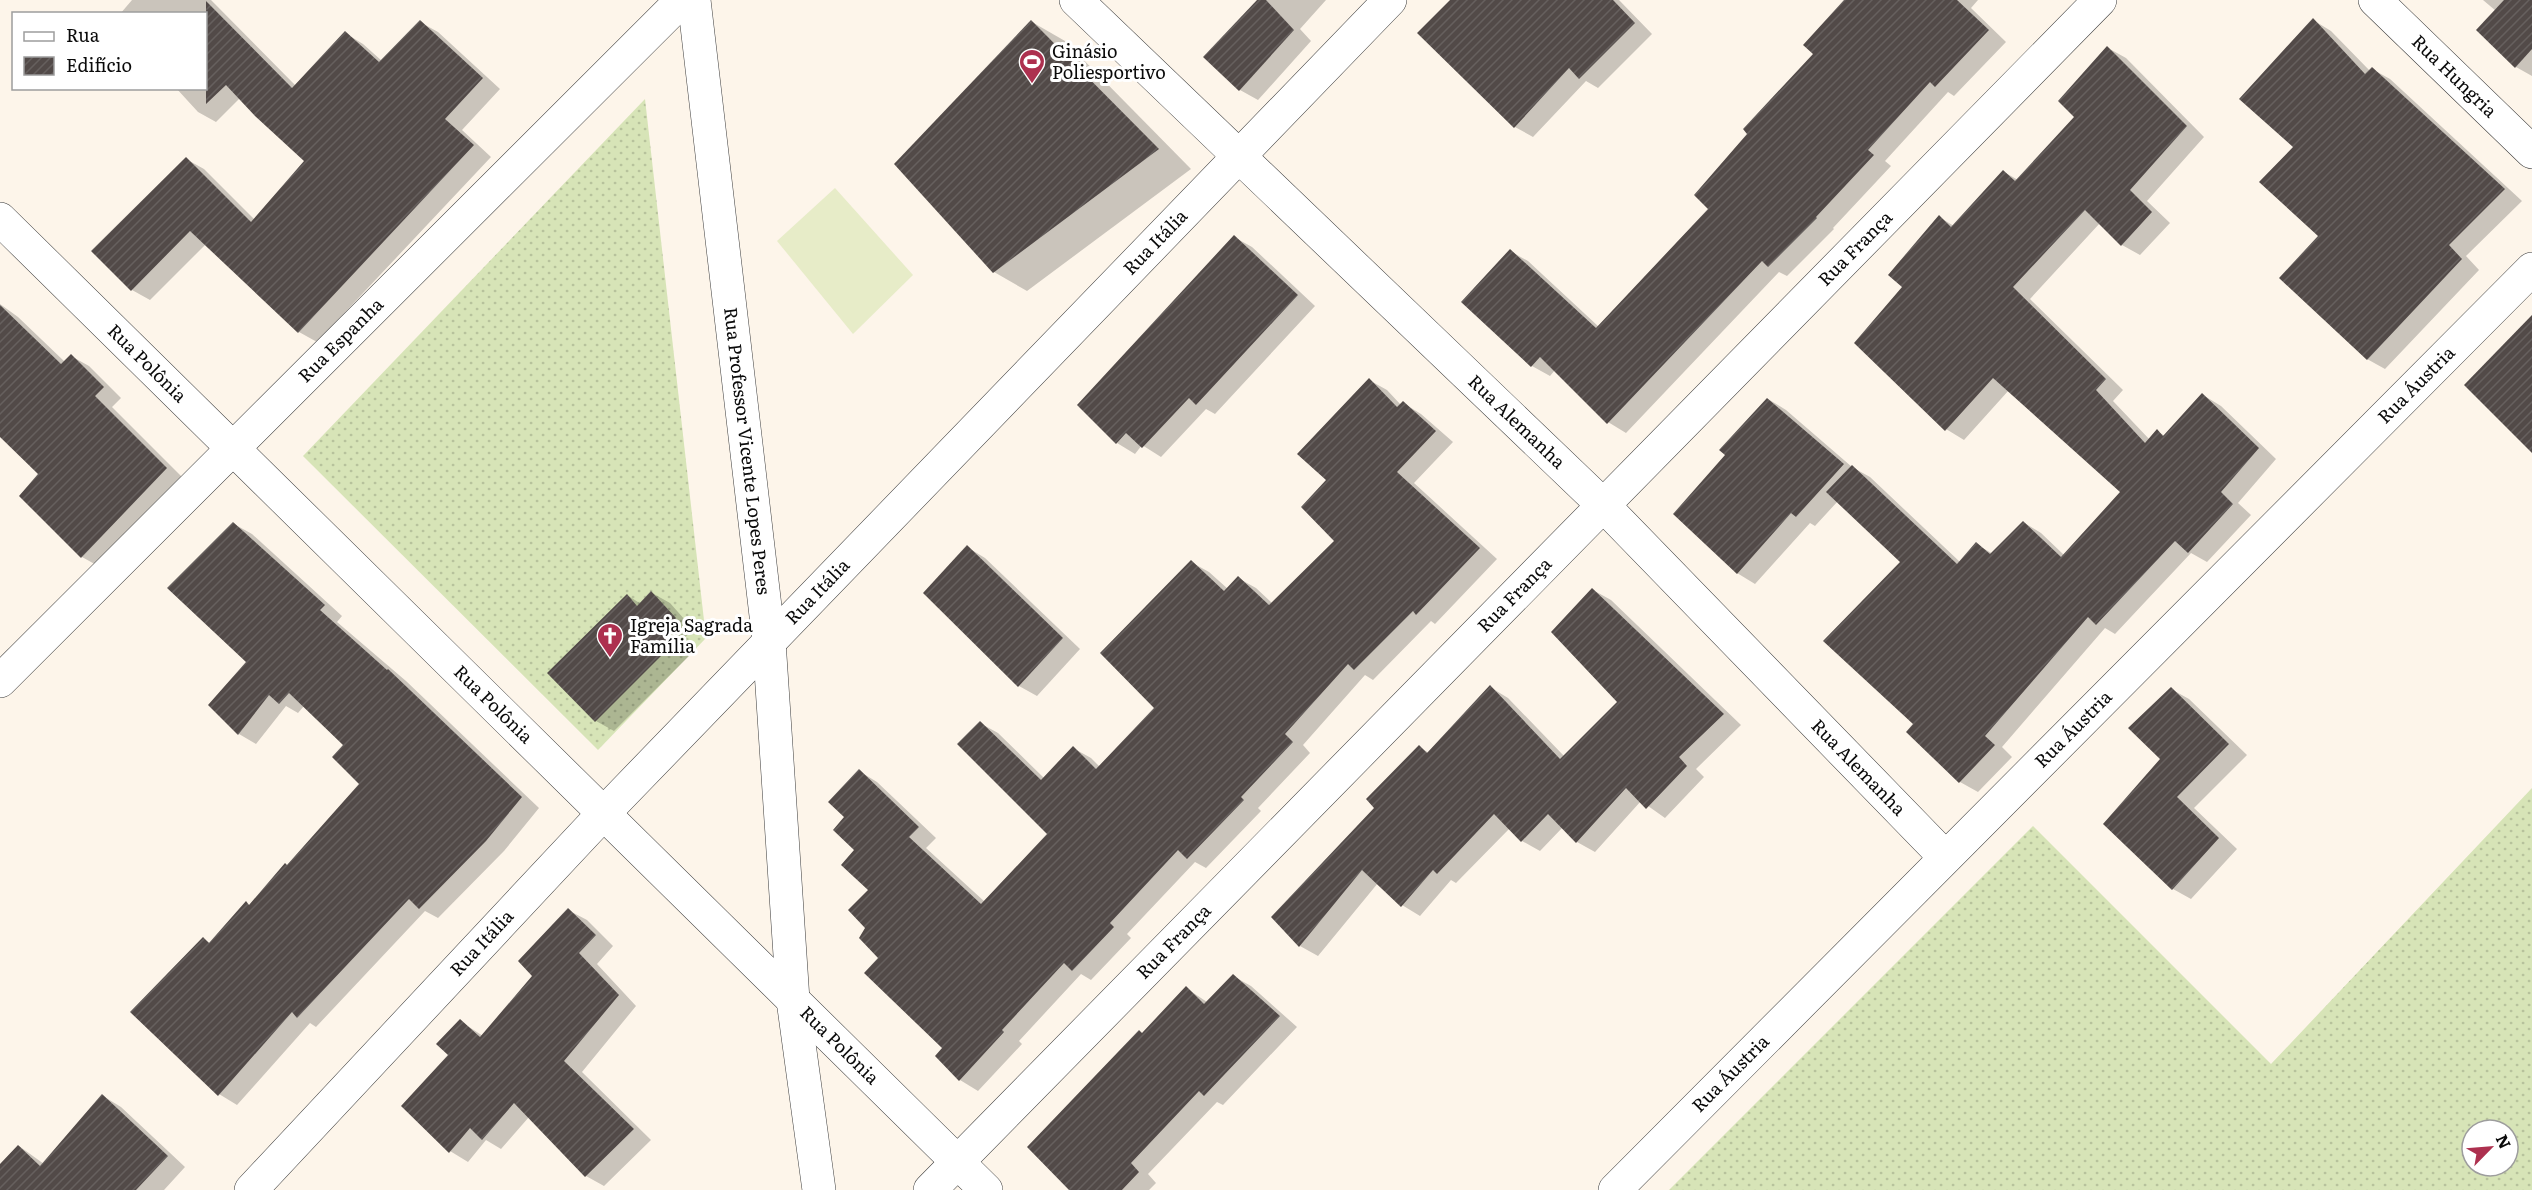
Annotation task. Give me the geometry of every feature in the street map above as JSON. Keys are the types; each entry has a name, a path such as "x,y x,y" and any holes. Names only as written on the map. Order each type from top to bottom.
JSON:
{"street":[{"name":"Rua Espanha","path":"0,681 682,0"},
{"name":"Rua Professor Vicente Lopes Peres","path":"694,0 769,641 793,1000 819,1190"},
{"name":"Rua Alemanha","path":"1076,0 1603,505 1945,857"},
{"name":"Rua Itália","path":"251,1190 603,814 1389,0"},
{"name":"Rua França","path":"930,1190 2100,0"},
{"name":"Rua Hungria","path":"2375,0 2532,152"},
{"name":"Rua Polônia","path":"0,219 986,1190"},
{"name":"Rua Áustria","path":"1616,1190 2532,269"}],"green space":[{"path":"645,99 706,638 598,750 303,456"},
{"path":"835,188 913,275 853,334 777,241"},
{"path":"2532,788 2532,1190 1669,1190 2033,826 2271,1064"}],"building":[{"path":"1257,0 1266,0 1294,30 1239,91 1203,57"},
{"path":"1450,0 1613,0 1635,23 1579,79 1569,68 1514,128 1417,33"},
{"path":"1844,0 1957,0 1989,30 1935,87 1930,82 1868,150 1874,155 1817,218 1768,267 1762,261 1607,424 1540,357 1531,367 1461,302 1510,249 1596,328 1708,209 1694,195 1747,134 1743,129 1813,54 1803,45"},
{"path":"2504,0 2532,0 2532,49 2515,68 2476,30"},
{"path":"206,1 292,88 345,31 379,62 420,20 483,78 445,119 474,145 298,333 190,231 131,291 91,251 186,157 251,222 304,161 255,116 226,85 206,104"},
{"path":"2313,18 2365,74 2372,67 2505,189 2449,245 2462,259 2367,360 2279,278 2318,236 2259,182 2293,147 2239,99"},
{"name":"Ginásio Poliesportivo","path":"1031,20 1159,149 993,273 894,164"},
{"path":"2107,46 2187,126 2130,190 2152,212 2121,246 2085,210 2013,287 2106,379 2096,390 2145,443 2157,429 2163,436 2202,393 2259,448 2221,492 2233,504 2188,553 2175,541 2096,625 2088,617 1985,736 1995,745 1959,783 1906,732 1913,724 1823,641 1900,562 1826,492 1852,465 1957,564 1976,542 1990,554 2023,521 2061,557 2120,492 1993,378 1945,431 1854,343 1902,287 1888,275 1939,215 1951,227 2003,170 2015,181 2074,117 2058,101"},
{"path":"1234,235 1298,295 1196,405 1189,398 1142,448 1126,433 1116,444 1077,405"},
{"path":"0,305 61,364 71,354 104,387 95,396 167,468 81,558 19,496 38,474 0,437"},
{"path":"2532,315 2532,453 2464,385"},
{"path":"1369,378 1397,407 1403,401 1436,431 1397,472 1480,548 1416,615 1413,611 1354,670 1348,664 1285,734 1293,742 1241,797 1244,800 1187,859 1178,850 1110,923 1114,927 1072,971 1064,963 959,1081 935,1056 942,1048 864,973 878,958 859,938 865,928 848,910 868,890 841,865 854,850 833,830 844,817 828,802 859,769 919,827 909,837 981,904 1047,834 957,744 980,721 1041,780 1073,746 1096,769 1154,708 1100,653 1191,560 1224,591 1238,576 1269,605 1334,541 1301,507 1326,480 1297,454"},
{"path":"1767,398 1844,464 1796,517 1791,513 1737,574 1673,514 1725,455 1719,450"},
{"path":"233,522 325,605 320,610 388,669 522,797 486,841 419,909 409,899 297,1018 292,1012 218,1096 130,1012 203,937 209,943 246,901 249,905 359,784 332,757 343,745 289,693 279,704 269,695 238,735 208,705 246,662 167,588"},
{"path":"967,545 1063,638 1018,687 923,593"},
{"path":"1592,588 1724,714 1679,757 1687,766 1646,809 1626,788 1576,843 1548,814 1521,842 1494,814 1437,874 1433,870 1401,907 1362,870 1299,947 1271,917 1374,808 1366,799 1419,745 1427,753 1490,685 1560,759 1617,702 1551,632"},
{"name":"Igreja Sagrada Família","path":"651,591 676,618 662,633 673,644 595,722 547,673 627,594 637,606"},
{"path":"2171,687 2229,744 2177,797 2219,838 2172,890 2103,824 2160,759 2128,728"},
{"path":"568,908 596,935 579,953 619,995 564,1061 634,1129 585,1177 514,1103 482,1140 470,1128 449,1153 401,1106 448,1055 436,1044 460,1019 480,1037 532,976 518,961"},
{"path":"1233,974 1280,1016 1204,1096 1199,1091 1131,1163 1139,1172 1122,1190 1069,1190 1027,1147 1139,1030 1142,1033 1186,986 1204,1004"},
{"path":"102,1094 168,1156 136,1190 0,1190 0,1164 18,1145 40,1166"}],"place":[{"name":"Ginásio Poliesportivo","path":"1032,85"},
{"name":"Igreja Sagrada Família","path":"610,659"}]}
